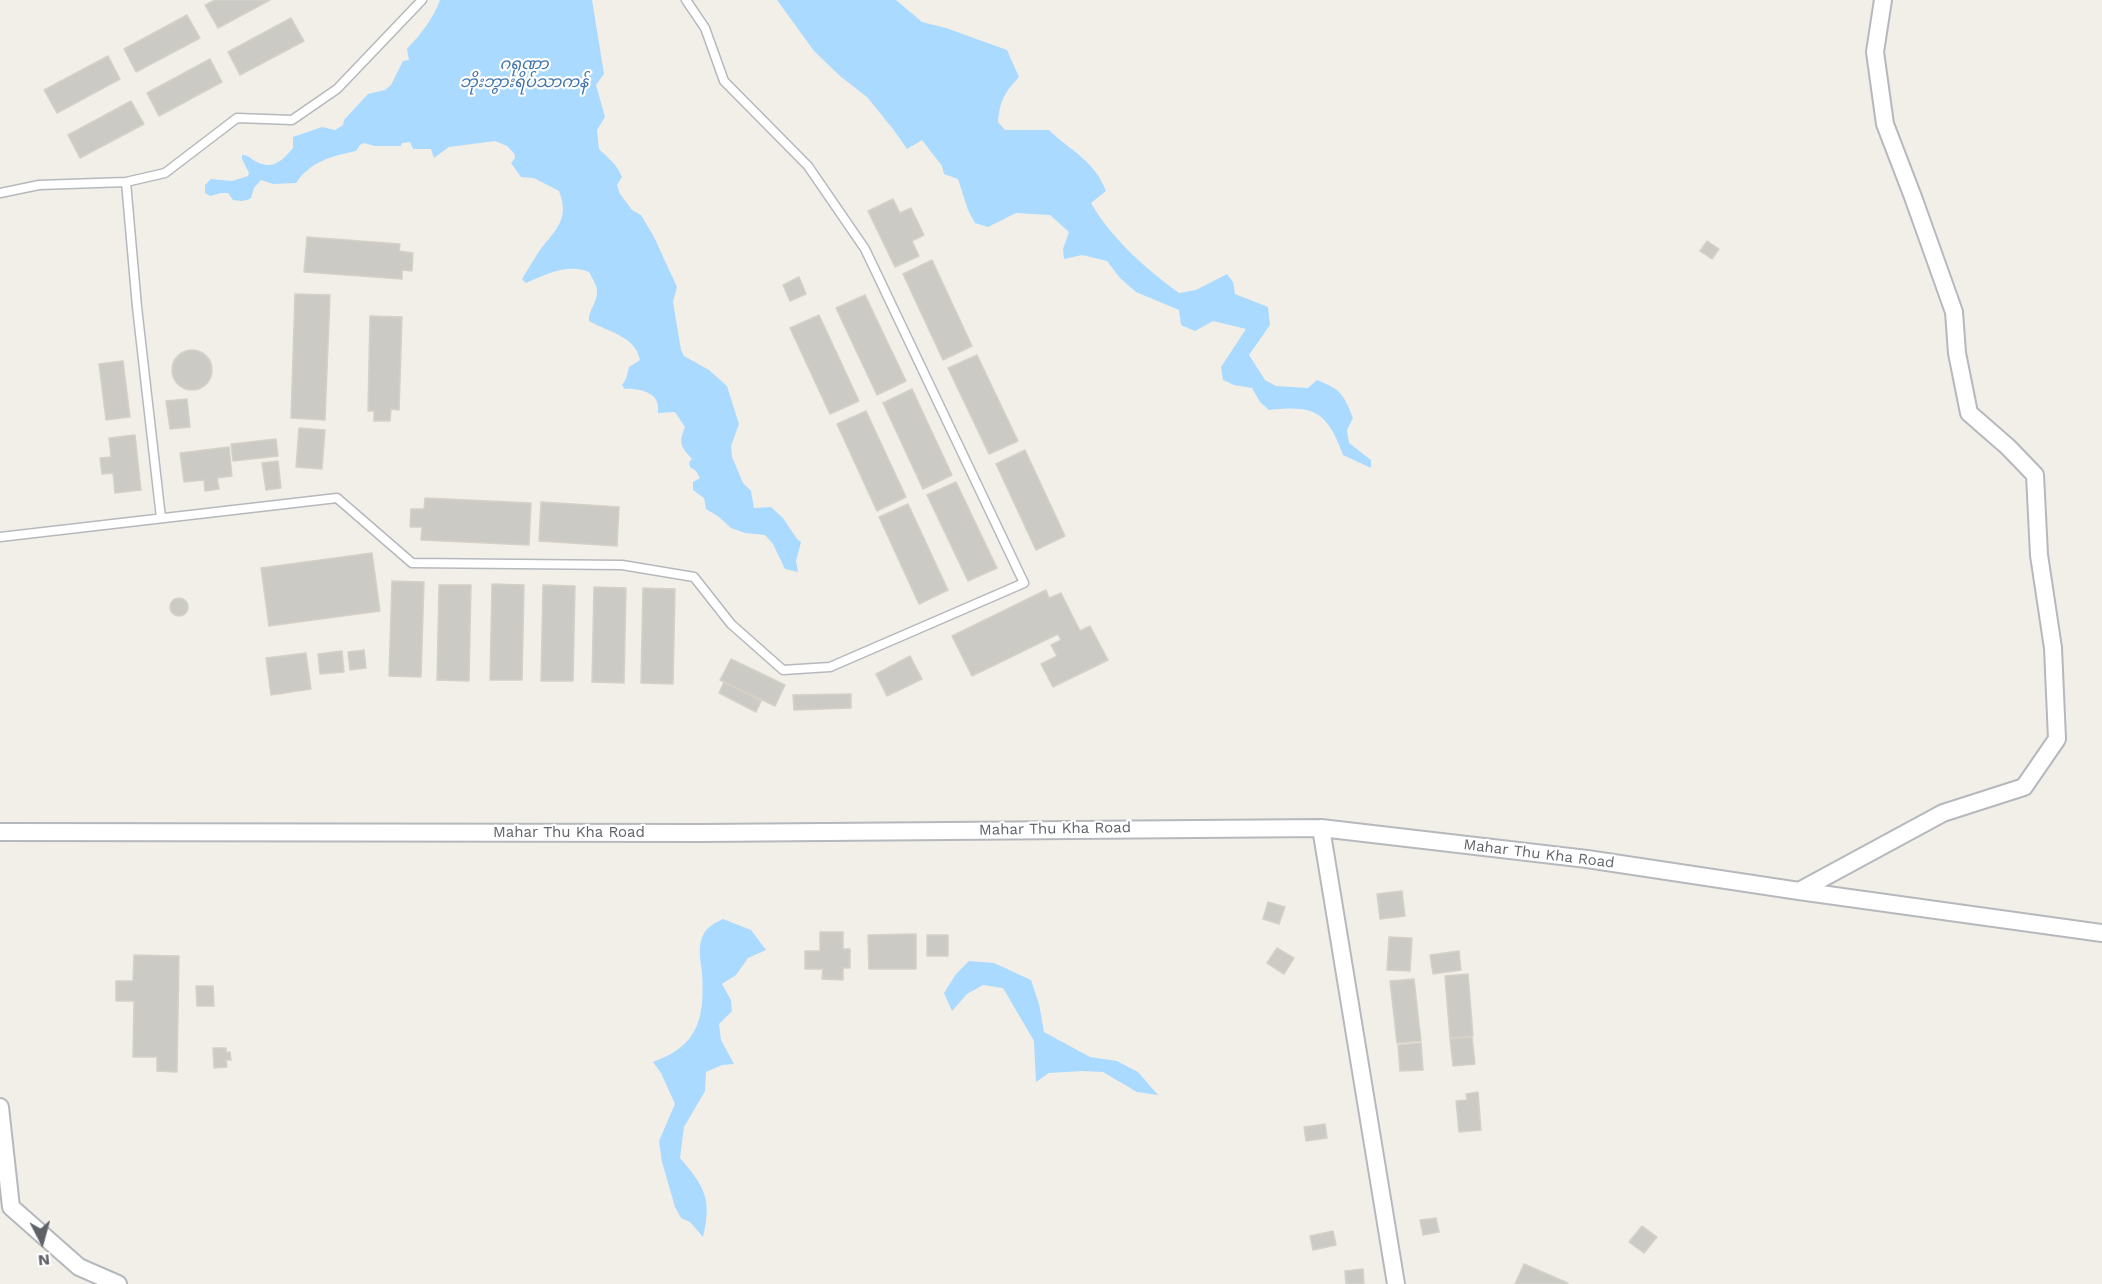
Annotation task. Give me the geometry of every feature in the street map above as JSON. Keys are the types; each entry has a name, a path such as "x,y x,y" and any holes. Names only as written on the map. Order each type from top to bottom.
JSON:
{"street":[{"path":"1798,891 1943,813 2024,787 2057,739 2053,648 2039,555 2035,475 2008,447 1969,413 1957,353 1954,312 1885,124 1875,52 1883,0"},
{"path":"1321,828 1396,1284"},
{"name":"Mahar Thu Kha Road","path":"0,832 701,833 1321,828 1587,859 2102,933"},
{"path":"0,1107 10,1207 79,1267 117,1284"}],"lane":[{"path":"0,193 39,185 126,182 165,173 237,118 292,120 337,89 422,0"},
{"path":"0,537 337,498 412,563 621,565 694,577 731,624 783,670 830,668 1024,583 865,249 808,166 724,81 705,28 686,0"},
{"path":"126,182 137,307 161,518"}],"water":[{"name":"ဂရုဏာ ဘိုးဘွားရိပ်သာကန်","path":"440,0 592,0 604,74 596,85 605,117 597,130 599,149 620,172 622,177 617,185 620,194 632,210 641,215 677,287 673,302 684,356 709,370 727,386 739,424 731,446 732,457 743,483 751,491 754,508 771,507 783,518 801,542 796,561 798,572 785,569 773,544 765,535 745,533 731,528 706,509 704,498 693,490 693,482 700,478 690,467 689,462 692,459 682,444 685,427 675,412 658,413 657,402 652,395 638,390 625,389 622,385 629,367 640,360 637,352 627,340 589,321 597,291 589,272 565,269 526,283 522,279 560,223 563,209 559,191 534,178 521,177 511,163 515,158 514,153 507,146 495,141 449,147 434,158 431,149 413,149 410,142 402,143 401,146 375,146 364,143 356,151 330,158 308,169 296,183 273,184 261,180 254,188 251,198 246,200 233,200 228,193 210,196 205,193 205,185 211,179 232,181 248,176 242,155 261,164 272,165 285,157 293,148 293,137 322,127 335,130 343,125 344,120 368,94 385,90 391,85 403,61 409,60 407,49 426,26"},
{"path":"777,0 896,0 922,22 946,28 1007,50 1019,77 1004,98 998,122 1005,130 1049,130 1082,157 1095,171 1106,191 1091,203 1099,216 1130,252 1179,293 1196,290 1227,274 1233,282 1235,294 1268,307 1270,325 1249,355 1265,380 1276,386 1308,388 1317,380 1340,393 1353,418 1347,430 1349,443 1371,460 1371,468 1343,455 1331,429 1317,414 1297,409 1269,410 1260,402 1252,388 1234,385 1223,380 1221,367 1246,329 1213,321 1195,331 1181,325 1179,310 1136,292 1120,278 1107,261 1082,255 1064,259 1063,249 1069,232 1050,215 1016,213 988,227 975,223 968,210 958,179 944,174 942,166 922,140 907,149 867,97 840,76 814,51"},
{"path":"723,919 751,930 766,950 748,958 736,975 722,984 731,1000 732,1011 719,1024 721,1040 734,1064 722,1065 706,1072 705,1091 684,1127 680,1158 701,1186 704,1194 707,1213 703,1237 690,1222 681,1218 675,1207 662,1162 659,1141 675,1104 661,1073 653,1062 680,1048 696,1029 700,1017 703,989 700,945 709,927"},
{"path":"969,961 994,963 1031,980 1039,1004 1044,1032 1090,1057 1117,1061 1138,1072 1158,1095 1137,1092 1103,1072 1049,1073 1036,1082 1034,1041 1003,988 983,985 967,994 952,1011 944,993 956,974"}],"building":[{"path":"215,0 270,0 218,28 205,5"},
{"path":"187,15 200,38 136,72 124,49"},
{"path":"291,18 304,41 240,75 228,52"},
{"path":"108,56 120,79 57,113 44,90"},
{"path":"210,59 222,82 159,116 147,93"},
{"path":"131,101 144,124 80,158 68,135"},
{"path":"893,199 900,213 911,208 924,235 912,241 919,256 895,267 868,211"},
{"path":"307,237 400,244 399,251 413,253 412,271 402,270 402,279 304,272"},
{"path":"1707,241 1719,249 1712,259 1700,251"},
{"path":"932,260 972,346 943,360 903,274"},
{"path":"799,277 806,294 790,301 783,285"},
{"path":"295,294 330,295 325,420 291,418"},
{"path":"865,295 906,381 877,395 836,308"},
{"path":"819,315 859,401 830,414 790,328"},
{"path":"370,316 402,317 399,410 391,409 390,421 374,421 374,411 368,411"},
{"path":"192,350 200,351 206,356 211,362 211,378 206,384 200,389 192,390 184,389 178,384 173,378 172,370 173,362 178,356 184,351"},
{"path":"977,355 1018,441 989,454 948,368"},
{"path":"123,361 130,417 106,420 99,364"},
{"path":"912,389 952,475 923,489 883,403"},
{"path":"187,399 190,427 170,429 166,401"},
{"path":"866,411 906,497 877,511 837,424"},
{"path":"299,428 325,430 322,469 296,467"},
{"path":"135,435 141,490 115,493 113,473 102,474 100,458 111,457 109,438"},
{"path":"276,439 278,456 233,461 231,444"},
{"path":"229,447 232,476 217,478 219,489 205,491 204,480 184,482 180,453"},
{"path":"1025,450 1065,536 1036,550 996,464"},
{"path":"278,461 281,488 266,490 262,463"},
{"path":"956,482 997,568 968,581 927,495"},
{"path":"425,498 531,503 529,545 421,540 422,527 410,527 411,509 424,509"},
{"path":"541,502 619,507 617,546 539,541"},
{"path":"908,504 948,590 919,604 879,517"},
{"path":"372,553 380,611 269,626 261,568"},
{"path":"392,581 424,582 421,677 389,676"},
{"path":"492,584 524,585 522,680 490,680"},
{"path":"439,585 471,585 469,681 437,680"},
{"path":"543,585 575,586 573,681 541,681"},
{"path":"594,587 626,588 624,683 592,682"},
{"path":"643,588 675,589 673,684 641,683"},
{"path":"1046,590 1049,598 1061,593 1080,631 1090,626 1108,660 1053,687 1041,664 1057,656 1051,645 1061,640 1058,634 972,676 952,636"},
{"path":"179,598 185,601 188,607 185,613 179,616 173,613 170,607 173,601"},
{"path":"364,650 366,668 350,670 348,652"},
{"path":"342,651 344,672 320,674 318,654"},
{"path":"306,653 311,689 271,695 266,658"},
{"path":"910,656 922,679 887,696 876,674"},
{"path":"731,659 785,685 775,706 720,680"},
{"path":"724,682 761,701 756,712 719,693"},
{"path":"851,694 851,708 794,710 793,695"},
{"path":"1402,891 1405,916 1380,919 1377,894"},
{"path":"1268,902 1285,907 1279,924 1263,919"},
{"path":"820,932 843,932 843,949 850,949 850,968 843,968 843,980 822,979 823,969 805,969 805,951 820,951"},
{"path":"916,934 916,969 869,969 868,935"},
{"path":"927,935 948,935 948,956 927,956"},
{"path":"1389,937 1412,938 1410,971 1387,970"},
{"path":"1277,948 1294,958 1284,974 1267,963"},
{"path":"1459,951 1461,970 1433,974 1430,955"},
{"path":"134,955 179,956 177,1072 157,1071 157,1057 133,1057 134,1001 116,1001 116,981 133,981"},
{"path":"1468,974 1473,1036 1450,1038 1445,976"},
{"path":"1414,979 1421,1041 1397,1043 1390,981"},
{"path":"196,986 213,986 214,1006 197,1006"},
{"path":"1472,1037 1475,1064 1453,1066 1450,1039"},
{"path":"1421,1043 1423,1070 1400,1071 1398,1045"},
{"path":"213,1048 226,1048 226,1052 230,1052 231,1060 226,1060 227,1067 214,1068"},
{"path":"1478,1092 1481,1130 1459,1132 1456,1101 1467,1100 1466,1094"},
{"path":"1325,1124 1327,1138 1306,1141 1304,1127"},
{"path":"1436,1218 1439,1232 1423,1235 1420,1220"},
{"path":"1642,1226 1657,1237 1644,1253 1629,1242"},
{"path":"1333,1231 1336,1245 1313,1250 1310,1236"},
{"path":"1524,1264 1568,1283 1515,1284"},
{"path":"1363,1269 1364,1284 1346,1284 1345,1271"}]}
